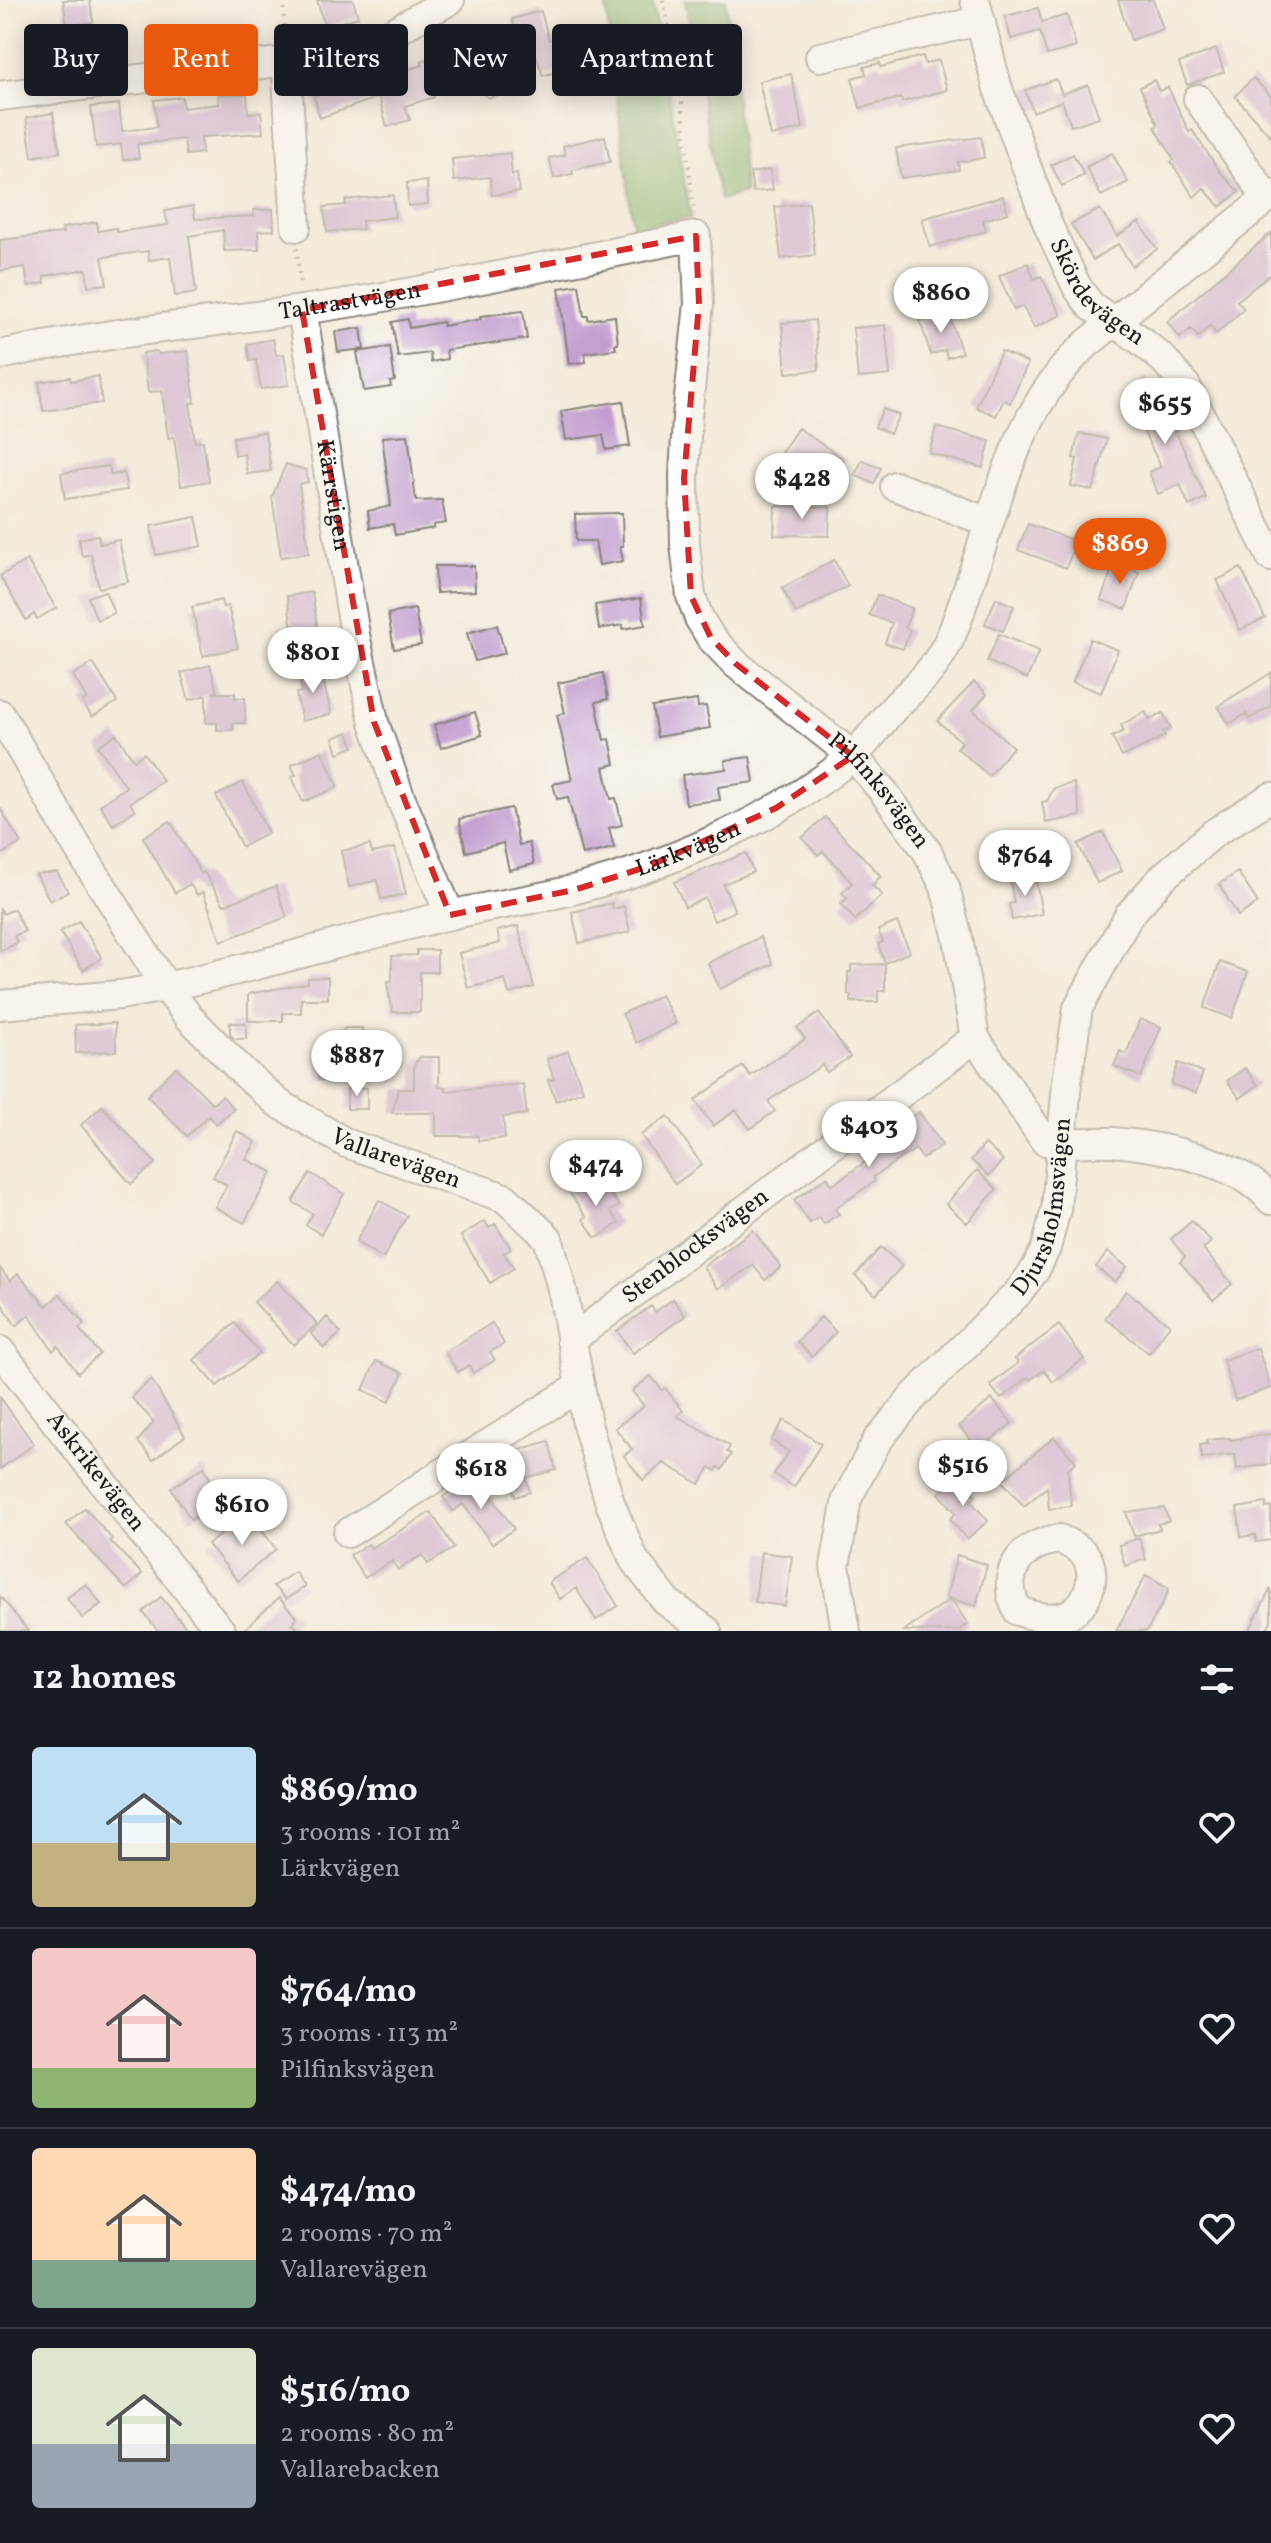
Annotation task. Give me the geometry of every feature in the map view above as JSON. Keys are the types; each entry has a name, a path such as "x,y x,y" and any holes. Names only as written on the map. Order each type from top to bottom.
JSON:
{"street":[{"path":"407,24 450,0"},
{"path":"820,57 977,10"},
{"name":"Skördevägen","path":"977,10 997,86 1077,287 1091,306 1164,360 1186,386 1271,557"},
{"path":"0,96 274,62"},
{"path":"288,96 296,227"},
{"path":"1198,99 1269,196"},
{"name":"Lärkvägen","path":"0,1005 120,995 166,987 450,915 574,890 649,866 776,808 811,788 853,756 895,706 927,675 942,654 956,626 988,522 1034,408 1073,356 1269,196"},
{"name":"Taltrastvägen","path":"0,355 69,341 406,293 696,236"},
{"name":"Pilfinksvägen","path":"696,236 699,304 684,478 685,545 691,596 699,618 711,638 736,664 853,756 908,823 927,851 945,887 958,938 975,1038 1045,1141 1063,1145"},
{"name":"Kärrstigen","path":"302,310 355,635 374,722 400,797 450,915"},
{"path":"895,486 988,522"},
{"name":"Vallarevägen","path":"0,714 78,848 166,987 216,1046 278,1103 346,1143 505,1198 548,1238 587,1424 610,1503 634,1560 667,1602 707,1631"},
{"name":"Djursholmsvägen","path":"846,1631 835,1566 847,1499 877,1441 914,1396 1017,1294 1035,1270 1046,1248 1056,1209 1067,1082 1078,1008 1129,915 1163,877 1214,833 1271,797"},
{"name":"Stenblocksvägen","path":"571,1340 975,1038"},
{"path":"1063,1145 1112,1142 1207,1159 1239,1173 1271,1200"},
{"name":"Askrikevägen","path":"0,1351 221,1631"},
{"path":"348,1533 580,1386"}],"path":[{"path":"283,0 284,24"},
{"path":"663,0 679,75 696,236"},
{"path":"296,227 302,310"}],"highlighted area":[{"path":"696,236 699,304 684,478 691,596 711,638 736,664 853,756 776,808 649,866 574,890 450,915 374,722 302,310"}],"green space":[{"path":"605,0 652,0 656,24 608,24"},
{"path":"685,0 726,0 728,24 689,24"},
{"path":"617,96 669,96 691,218 633,227"},
{"path":"702,96 735,96 745,193 720,200"}],"building":[{"path":"63,0 90,0 93,22 67,24"},
{"path":"317,0 353,0 358,17 324,24"},
{"path":"1118,0 1153,0 1163,29 1131,40"},
{"path":"1038,8 1042,22 1067,15 1076,47 1047,55 1040,31 1011,39 1005,16"},
{"path":"541,11 549,40 552,39 552,73 543,76 536,55 536,24 513,24 512,19"},
{"path":"1216,49 1224,72 1187,85 1179,63"},
{"path":"923,56 925,64 939,60 947,90 902,102 901,98 860,108 852,78 866,74 864,67 880,63 881,67"},
{"path":"424,60 424,96 434,97 405,106 410,120 387,127 379,97 320,118 314,96 408,96 408,69 423,65 421,61"},
{"path":"791,74 803,128 771,136 759,81"},
{"path":"1253,78 1271,96 1271,137 1235,96"},
{"path":"1056,79 1062,94 1088,85 1099,117 1071,126 1062,101 1033,112 1025,90"},
{"path":"1154,80 1159,91 1168,87 1189,132 1192,130 1221,173 1239,192 1220,207 1204,188 1194,197 1171,162 1174,160 1155,127 1158,125 1140,87"},
{"path":"218,96 247,96 248,113 261,112 263,133 201,137 202,153 186,155 184,139 137,144 139,158 123,160 121,144 96,147 91,107 119,104 122,131 157,127 154,100 182,97 183,108 219,104"},
{"path":"53,113 60,152 32,157 26,118"},
{"path":"605,136 610,162 572,170 573,174 554,178 549,158 565,155 563,146"},
{"path":"981,137 984,158 958,162 959,170 901,178 896,148"},
{"path":"510,153 512,175 517,174 519,192 492,195 490,177 454,181 452,159"},
{"path":"1112,153 1128,182 1101,196 1086,167"},
{"path":"1073,154 1084,175 1062,186 1051,165"},
{"path":"770,170 773,190 753,192 750,173"},
{"path":"427,181 428,204 408,206 407,183"},
{"path":"393,195 395,217 362,221 363,229 327,232 324,207 346,205 345,200"},
{"path":"1003,196 1008,213 983,220 986,231 930,247 922,219"},
{"path":"809,203 815,255 781,259 775,207"},
{"path":"193,206 195,219 254,216 253,210 273,209 274,230 258,231 259,250 224,251 223,230 189,236 196,293 175,296 170,257 149,260 148,251 102,257 107,284 88,286 86,269 44,276 45,283 28,286 25,267 0,271 0,240 63,233 62,228 97,222 98,231 116,228 117,232 168,225 165,211"},
{"path":"1100,209 1117,236 1139,222 1157,249 1132,266 1118,244 1093,260 1071,224"},
{"path":"1271,233 1271,274 1237,301 1244,309 1216,334 1210,326 1198,337 1191,329 1180,338 1167,322"},
{"path":"1028,263 1034,279 1041,276 1061,315 1034,328 1023,306 1014,310 999,276"},
{"path":"579,285 584,316 588,316 588,320 615,316 618,344 615,344 616,349 585,353 586,362 569,364 559,288"},
{"path":"523,311 527,339 446,350 447,359 431,362 430,353 398,357 392,322 408,319 409,328 443,322 443,326 481,319 480,316"},
{"path":"948,312 962,353 947,358 945,350 931,355 920,321"},
{"path":"815,320 819,370 786,373 782,323"},
{"path":"885,325 890,375 858,378 853,328"},
{"path":"361,328 364,349 338,352 335,332"},
{"path":"273,339 276,355 284,354 289,385 261,389 256,360 250,361 247,344"},
{"path":"390,347 395,381 390,382 391,387 364,391 357,352"},
{"path":"156,351 159,354 188,351 195,403 190,403 195,442 203,441 209,481 181,486 174,437 168,438 162,391 148,392 143,353"},
{"path":"1001,351 1028,363 1010,403 1004,400 996,416 976,407"},
{"path":"98,376 102,403 43,411 39,382"},
{"path":"1145,380 1153,395 1158,393 1206,498 1189,506 1180,484 1158,494 1149,472 1161,467 1131,406 1136,403 1129,389"},
{"path":"623,401 630,446 606,450 603,435 566,440 561,411"},
{"path":"883,409 899,415 890,434 875,427"},
{"path":"936,427 990,441 983,468 929,453"},
{"path":"798,428 844,459 830,480 830,486 781,453"},
{"path":"265,432 271,471 247,474 244,454 235,455 233,437"},
{"path":"1079,433 1107,439 1093,490 1071,486"},
{"path":"408,435 416,501 442,500 446,523 395,535 393,524 370,528 368,511 391,506 382,437"},
{"path":"862,460 881,468 874,484 855,475"},
{"path":"286,464 306,470 308,482 299,484 309,553 281,557 272,497"},
{"path":"109,466 111,475 124,473 127,490 65,499 61,473"},
{"path":"775,506 830,507 829,536 774,535"},
{"path":"622,513 623,546 620,546 623,561 599,565 595,541 576,541 575,514"},
{"path":"196,517 202,546 156,555 151,526"},
{"path":"1028,524 1076,541 1066,568 1018,550"},
{"path":"98,535 100,544 119,540 128,582 99,588 91,554 82,556 79,539"},
{"path":"27,560 56,608 37,619 34,614 26,620 0,576"},
{"path":"834,560 848,586 796,613 782,588"},
{"path":"1114,563 1139,572 1126,609 1101,600"},
{"path":"435,566 474,566 475,591 436,593"},
{"path":"1241,568 1265,618 1240,630 1217,580"},
{"path":"105,591 114,613 97,620 88,597"},
{"path":"312,592 318,631 293,634 287,596"},
{"path":"877,595 912,608 905,628 910,630 903,649 885,643 892,623 869,615"},
{"path":"641,598 645,625 599,629 595,605"},
{"path":"996,598 1014,606 1003,631 985,624"},
{"path":"221,600 223,607 228,606 238,648 203,656 192,607"},
{"path":"415,609 421,645 394,649 388,614"},
{"path":"497,625 505,653 475,661 467,633"},
{"path":"999,634 1039,651 1027,679 987,661"},
{"path":"1090,639 1118,650 1101,693 1073,682"},
{"path":"93,663 117,702 92,717 82,701 87,699 73,675"},
{"path":"210,665 217,692 213,693 235,693 235,698 245,698 245,723 233,723 233,730 217,730 217,723 206,723 206,695 189,700 181,673"},
{"path":"320,666 331,714 302,721 296,693 302,692 299,671"},
{"path":"603,673 608,699 596,702 604,740 610,739 615,764 604,767 611,799 616,798 622,825 609,828 614,848 582,855 568,797 557,799 553,784 572,780 557,715 565,713 558,683"},
{"path":"1271,673 1271,706 1249,719 1246,714 1229,724 1218,706"},
{"path":"974,682 987,694 973,710 1013,747 989,776 957,748 962,742 937,721"},
{"path":"697,700 698,707 706,706 710,728 657,737 652,707"},
{"path":"475,712 482,735 441,748 434,725"},
{"path":"1145,712 1150,720 1163,713 1171,728 1163,732 1165,736 1122,757 1112,737 1124,731 1121,725"},
{"path":"348,732 354,747 338,753 333,738"},
{"path":"116,734 134,760 144,753 163,781 130,803 135,810 113,825 100,805 126,787 98,746"},
{"path":"322,751 338,787 303,802 292,777 296,775 291,765"},
{"path":"750,757 754,782 718,787 720,800 686,804 682,775 726,769 725,760"},
{"path":"243,782 268,833 242,847 216,796"},
{"path":"1074,783 1081,816 1046,823 1042,802 1047,801 1054,788"},
{"path":"0,808 21,843 0,855"},
{"path":"511,808 519,845 529,843 534,864 509,870 503,843 466,852 459,819"},
{"path":"825,817 881,876 872,885 882,895 855,920 841,904 847,898 842,893 852,883 823,851 818,855 802,838"},
{"path":"170,821 201,874 204,872 224,905 276,886 287,917 221,941 203,892 197,895 190,884 175,893 143,837"},
{"path":"1103,832 1122,871 1097,883 1078,844"},
{"path":"370,845 372,853 395,848 406,894 381,899 377,880 349,887 341,851"},
{"path":"746,853 753,872 723,884 735,911 714,921 705,898 685,907 674,882"},
{"path":"57,872 68,891 50,901 36,874"},
{"path":"1238,872 1258,903 1238,916 1219,884"},
{"path":"1035,876 1042,914 1012,920 1009,904 1014,903 1010,880"},
{"path":"612,903 613,909 624,906 630,932 579,943 572,912"},
{"path":"0,908 3,914 14,909 25,931 14,936 17,943 0,951"},
{"path":"79,921 102,958 83,970 60,932"},
{"path":"897,922 910,952 885,963 878,944 883,942 878,930"},
{"path":"518,926 534,987 509,994 505,979 468,988 459,953 500,943 497,931"},
{"path":"760,937 773,964 720,989 708,963"},
{"path":"417,950 437,950 437,972 420,972 420,1012 393,1012 388,990 388,981 392,981 392,956 417,955"},
{"path":"1220,962 1248,972 1232,1018 1204,1008"},
{"path":"885,964 885,991 878,991 878,1002 851,1002 848,972 851,972 851,965"},
{"path":"328,977 328,999 301,999 301,1013 283,1013 283,1021 248,1021 248,994 308,983 308,978"},
{"path":"661,995 676,1023 637,1043 622,1014"},
{"path":"819,1013 850,1057 827,1072 822,1065 768,1101 775,1111 750,1129 736,1110 713,1126 695,1100 743,1066 750,1076 805,1039 797,1028"},
{"path":"1140,1019 1161,1027 1141,1077 1114,1066 1120,1051 1126,1054"},
{"path":"115,1023 116,1051 76,1053 75,1025"},
{"path":"230,1023 246,1023 246,1039 235,1039 230,1035"},
{"path":"345,1028 362,1028 362,1080 318,1080 318,1057 338,1056 338,1037"},
{"path":"568,1051 583,1091 556,1101 548,1080 554,1079 547,1059"},
{"path":"420,1057 439,1057 439,1087 446,1087 446,1091 523,1084 527,1114 503,1117 505,1138 478,1141 478,1136 436,1136 436,1113 392,1113 398,1089 414,1089 414,1065"},
{"path":"1178,1063 1203,1072 1196,1093 1171,1084"},
{"path":"176,1067 213,1104 222,1096 234,1109 216,1124 208,1116 187,1136 147,1096"},
{"path":"1245,1068 1258,1085 1240,1098 1227,1081"},
{"path":"347,1088 367,1088 367,1109 347,1109"},
{"path":"102,1106 155,1163 131,1184 81,1125"},
{"path":"919,1112 942,1145 922,1159 916,1149 873,1177 875,1181 835,1209 839,1214 824,1224 819,1217 810,1223 794,1200 827,1177 832,1185 878,1153 873,1147 887,1138 885,1135"},
{"path":"668,1116 702,1165 675,1184 641,1135"},
{"path":"237,1131 256,1142 246,1159 272,1172 244,1223 215,1207 227,1185 213,1177"},
{"path":"985,1144 1003,1160 989,1176 971,1160"},
{"path":"977,1170 997,1189 967,1223 946,1204"},
{"path":"310,1173 344,1194 321,1234 306,1225 313,1214 293,1202"},
{"path":"588,1179 599,1194 607,1189 619,1206 610,1211 619,1223 595,1237 569,1192"},
{"path":"379,1200 407,1216 383,1258 356,1242"},
{"path":"485,1221 489,1228 495,1224 511,1249 504,1253 514,1268 490,1283 461,1236"},
{"path":"1192,1221 1211,1242 1203,1249 1232,1284 1213,1300 1180,1262 1185,1257 1171,1239"},
{"path":"753,1230 781,1267 765,1280 753,1265 718,1289 703,1267"},
{"path":"881,1247 902,1266 876,1295 855,1276"},
{"path":"1108,1252 1127,1267 1115,1282 1096,1267"},
{"path":"0,1268 10,1281 18,1274 46,1306 60,1294 84,1324 79,1329 100,1354 78,1373 58,1346 53,1351 29,1315 16,1326 0,1301"},
{"path":"277,1281 317,1324 294,1345 254,1302"},
{"path":"1126,1291 1170,1325 1149,1353 1105,1318"},
{"path":"673,1299 685,1316 633,1353 617,1331 651,1306 655,1312"},
{"path":"327,1317 341,1333 324,1348 311,1333"},
{"path":"821,1317 836,1332 812,1357 797,1342"},
{"path":"235,1323 260,1353 217,1386 194,1360"},
{"path":"492,1323 504,1344 490,1352 495,1360 473,1373 469,1365 458,1372 445,1352"},
{"path":"1059,1325 1084,1359 1053,1382 1044,1370 1030,1380 1028,1377 1001,1399 990,1385 1018,1363 1015,1359"},
{"path":"1258,1348 1271,1388 1235,1400 1223,1360"},
{"path":"376,1361 403,1373 389,1402 363,1390"},
{"path":"651,1376 683,1411 677,1416 730,1446 727,1452 731,1454 722,1470 718,1467 716,1471 710,1467 700,1484 664,1463 643,1480 624,1456 632,1449 615,1428 644,1406 632,1391"},
{"path":"151,1379 185,1436 153,1460 138,1441 154,1422 131,1397"},
{"path":"0,1397 34,1444 0,1469"},
{"path":"992,1399 1012,1423 979,1450 959,1426"},
{"path":"784,1420 821,1444 794,1487 774,1474 789,1452 771,1440"},
{"path":"1271,1434 1271,1464 1237,1469 1235,1454 1202,1458 1200,1445 1207,1444 1206,1440"},
{"path":"1054,1437 1076,1462 1068,1469 1071,1506 1049,1509 1047,1487 1024,1506 1002,1481"},
{"path":"549,1441 556,1470 526,1478 530,1492 515,1497 509,1473 523,1469 518,1450"},
{"path":"204,1467 221,1502 191,1520 171,1488"},
{"path":"959,1476 976,1496 971,1501 988,1521 967,1539 950,1519 956,1513 939,1493"},
{"path":"464,1482 473,1494 484,1486 514,1529 492,1544 463,1504 453,1511 443,1497"},
{"path":"1266,1503 1266,1508 1271,1507 1271,1540 1256,1542 1255,1535 1241,1537 1237,1508"},
{"path":"85,1508 112,1539 110,1541 142,1574 126,1589 66,1524"},
{"path":"1164,1508 1169,1521 1158,1524 1160,1529 1134,1536 1126,1512"},
{"path":"431,1512 454,1548 428,1564 422,1555 398,1570 392,1561 365,1578 350,1555 368,1544 371,1548"},
{"path":"249,1514 276,1549 238,1581 208,1544"},
{"path":"1139,1538 1146,1559 1125,1566 1119,1545"},
{"path":"761,1552 792,1556 785,1606 755,1602"},
{"path":"957,1555 987,1565 976,1606 946,1598"},
{"path":"587,1558 618,1606 596,1620 576,1588 560,1599 549,1582"},
{"path":"295,1572 305,1587 286,1599 273,1586"},
{"path":"1146,1575 1169,1588 1165,1599 1147,1631 1116,1631"},
{"path":"86,1584 101,1604 82,1618 67,1598"},
{"path":"1271,1588 1271,1621 1266,1631 1249,1631"},
{"path":"0,1596 28,1631 0,1631"},
{"path":"161,1597 189,1631 158,1631 143,1612"},
{"path":"279,1598 297,1618 292,1623 300,1631 242,1631"},
{"path":"951,1599 968,1624 958,1631 903,1631"}]}
